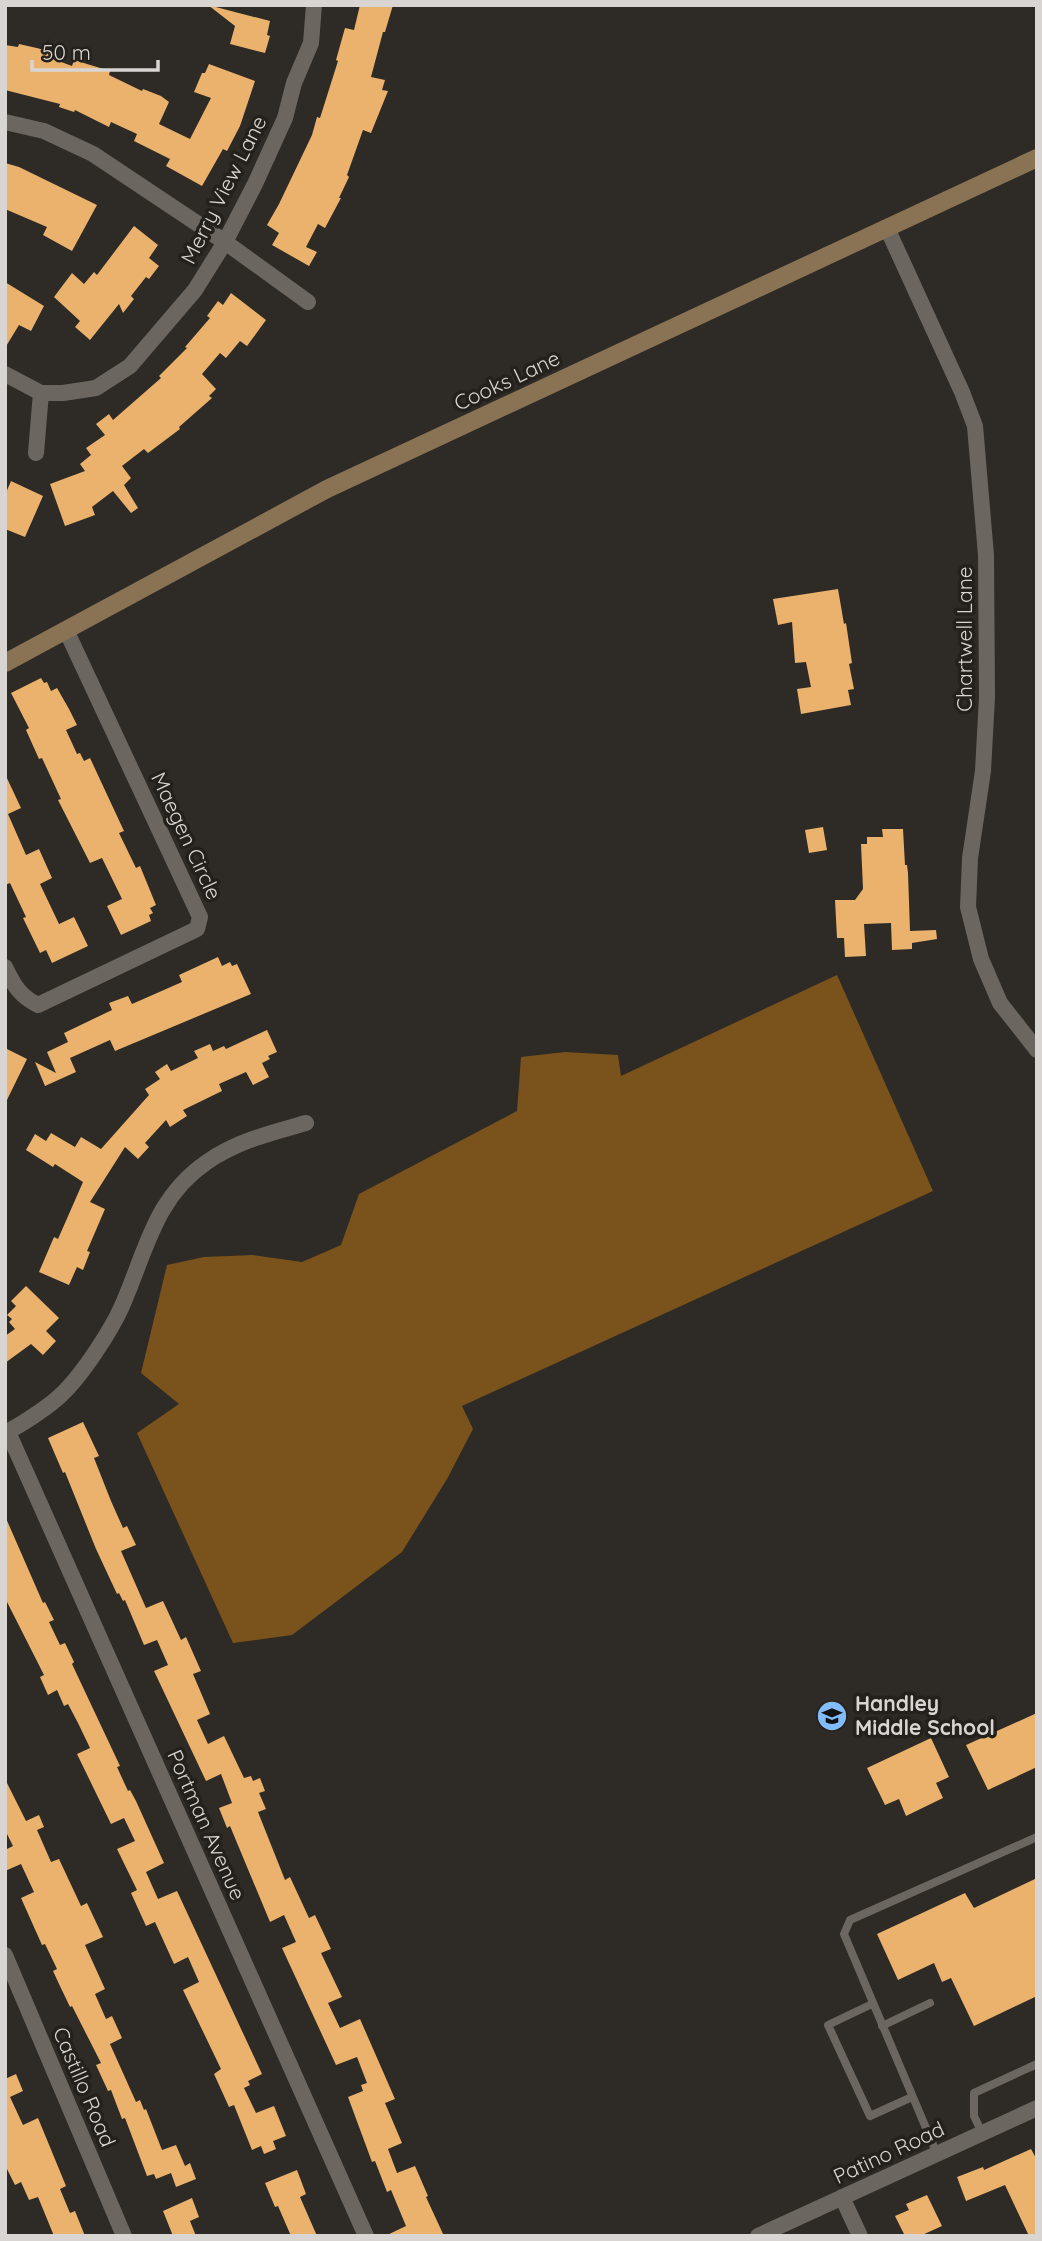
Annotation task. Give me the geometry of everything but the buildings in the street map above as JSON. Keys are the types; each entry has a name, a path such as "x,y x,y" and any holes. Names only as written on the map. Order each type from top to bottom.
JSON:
{"main road":[{"name":"Cooks Lane","path":"5,663 327,489 1037,158"}],"street":[{"name":"Merry View Lane","path":"41,393 96,388 130,366 195,290 225,242 280,129 294,83 311,43 314,5"},
{"path":"5,122 44,131 93,154 225,242 308,302"},
{"name":"Chartwell Lane","path":"887,228 975,426 986,555 987,697 983,771 971,858 968,907 981,959 1000,1003 1037,1050"},
{"path":"5,374 41,393 36,453"},
{"name":"Maegen Circle","path":"5,967 15,989 38,1005 197,929 200,917 66,630"},
{"path":"7,1432 62,1394 90,1358 121,1308 153,1223 182,1184 207,1162 253,1138 306,1123"},
{"name":"Portman Avenue","path":"7,1432 366,2236"},
{"name":"Castillo Road","path":"5,1955 124,2236"},
{"name":"Patino Road","path":"758,2236 1037,2108"},
{"path":"842,2197 860,2236"}],"lane":[{"path":"937,2154 844,1934 850,1920 1037,1837"},
{"path":"882,2026 930,2003"},
{"path":"872,2004 828,2025 870,2116 912,2097"},
{"path":"982,2133 974,2116 974,2093 1037,2064"}],"shaded area":[{"path":"837,975 933,1191 462,1406 473,1429 447,1479 402,1552 292,1635 233,1643 137,1433 179,1404 141,1373 167,1265 204,1257 253,1255 302,1262 341,1245 359,1194 517,1111 521,1057 565,1052 618,1055 621,1076"}],"place":[{"name":"Handley Middle School","path":"832,1716"}]}
